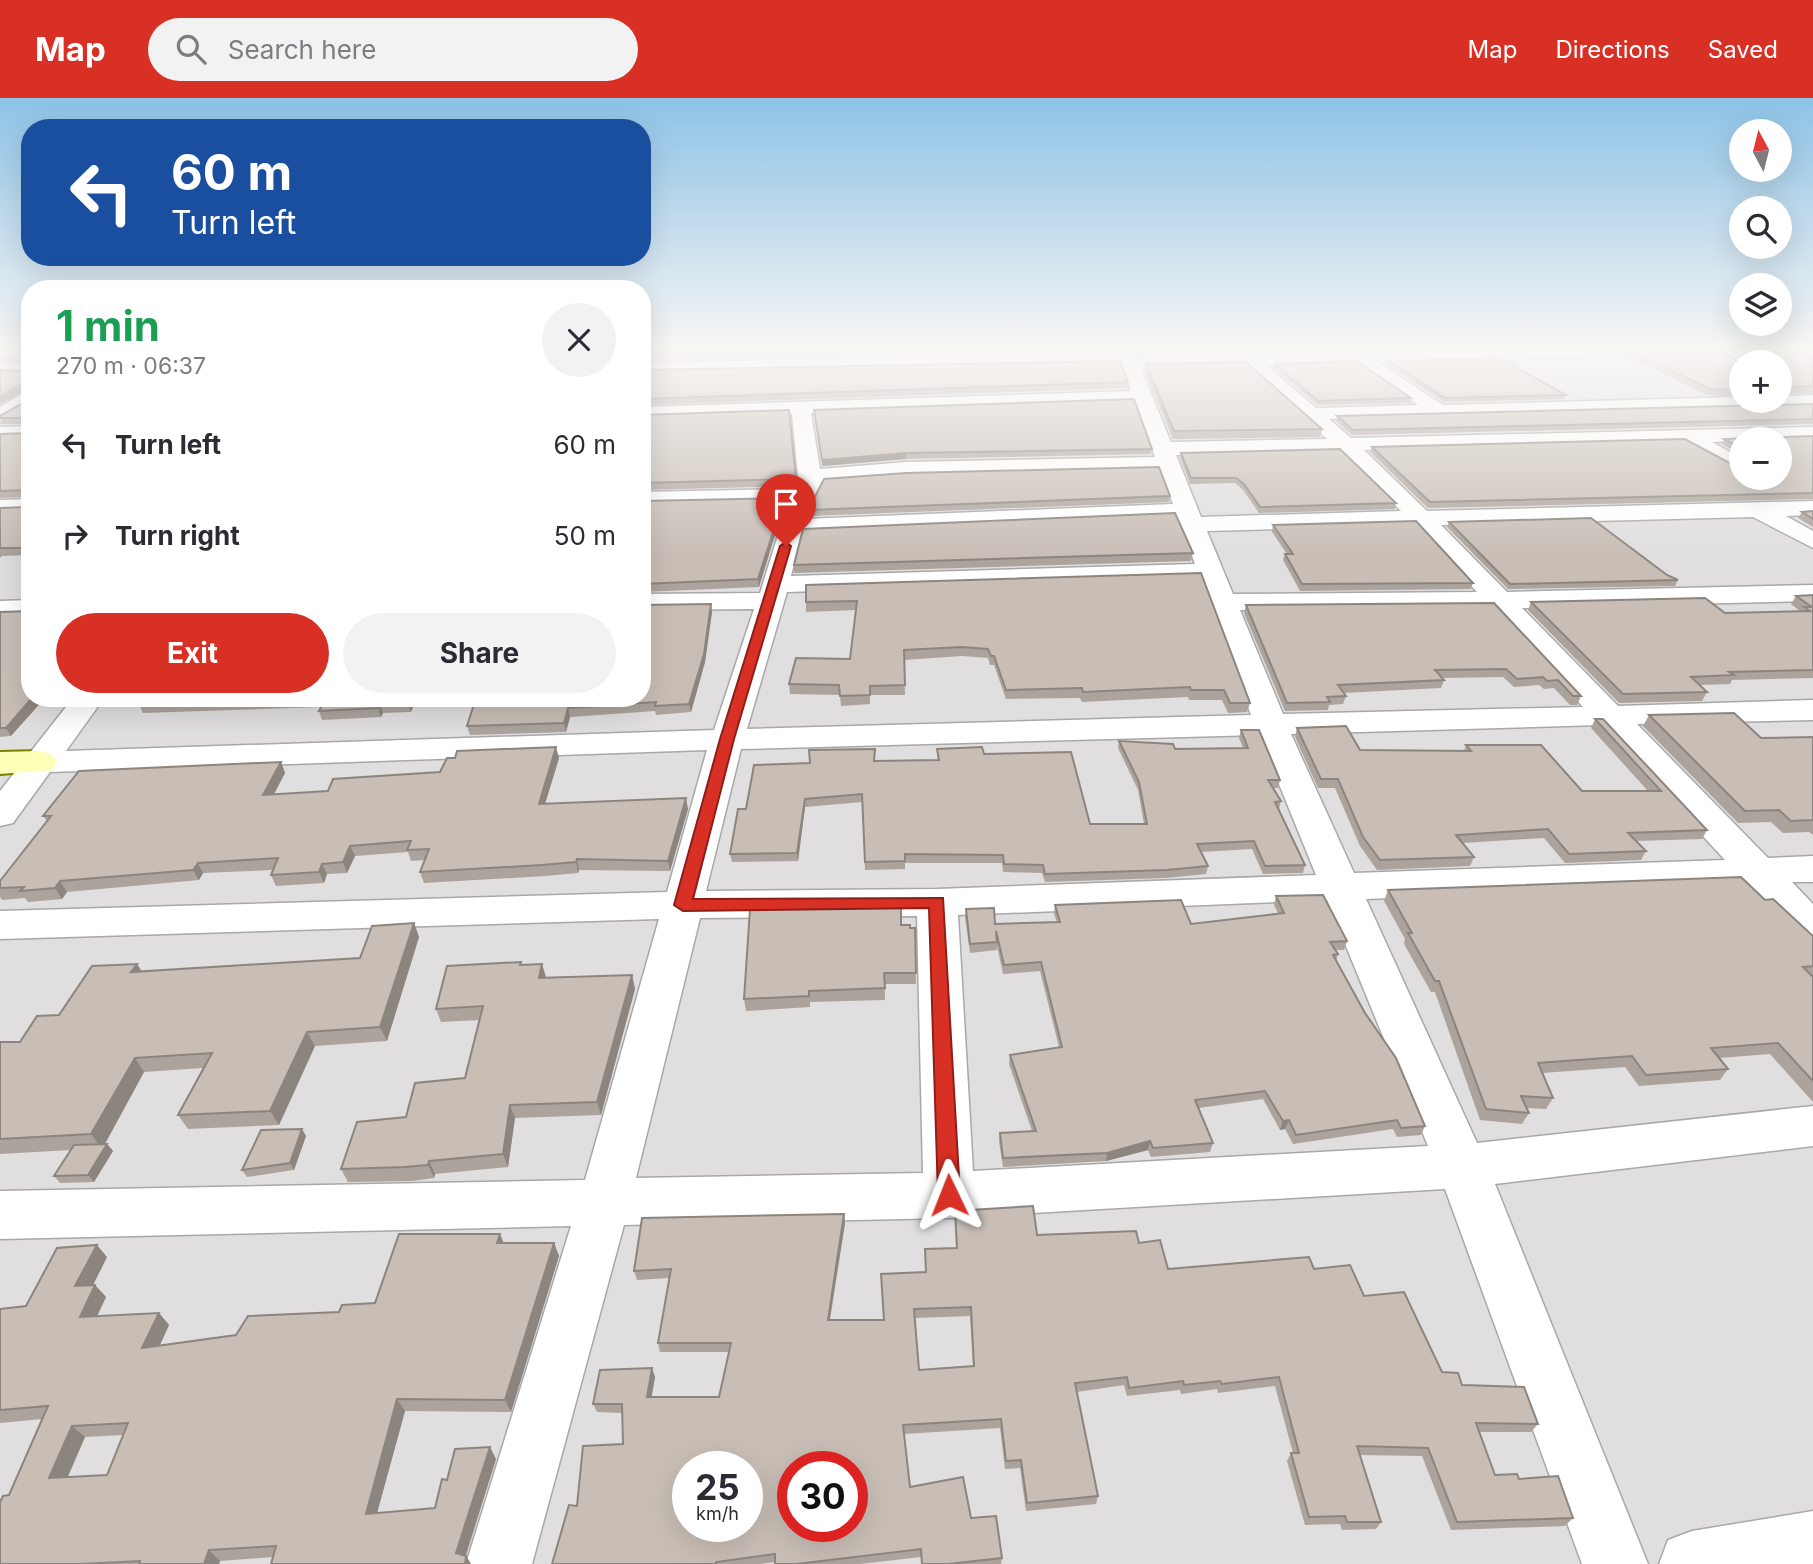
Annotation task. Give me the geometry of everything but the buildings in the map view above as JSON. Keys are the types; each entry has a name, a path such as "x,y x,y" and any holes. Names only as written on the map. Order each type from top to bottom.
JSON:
{"street":[{"path":"499,1564 604,1203 727,739 801,499 800,420"},
{"path":"1151,420 1270,723 1462,1166 1615,1564"},
{"path":"1318,420 1423,520 1813,929"},
{"path":"1659,420 1729,460"},
{"path":"0,433 21,432"},
{"path":"801,499 906,469 1345,444 1813,433"},
{"path":"1778,490 1809,508"},
{"path":"651,499 801,499 1189,518 1423,520 1809,508"},
{"path":"0,506 21,506"},
{"path":"1758,509 1813,541"},
{"path":"651,601 773,593 1216,586 1499,600 1813,593"},
{"path":"0,609 21,608"},
{"path":"0,815 82,707"},
{"path":"0,763 1270,723 1609,717 1813,710"},
{"path":"0,925 683,905 937,902 1813,869"},
{"path":"937,902 949,1195"},
{"path":"0,1215 949,1195 1462,1166 1813,1126"},
{"path":"1692,1564 1813,1544"}],"shaded area":[{"path":"0,420 21,420 21,707 651,707 651,420 1813,420 1813,1564 0,1564"}],"route":[{"path":"786,546 727,739 683,905 937,902 949,1195"}]}
